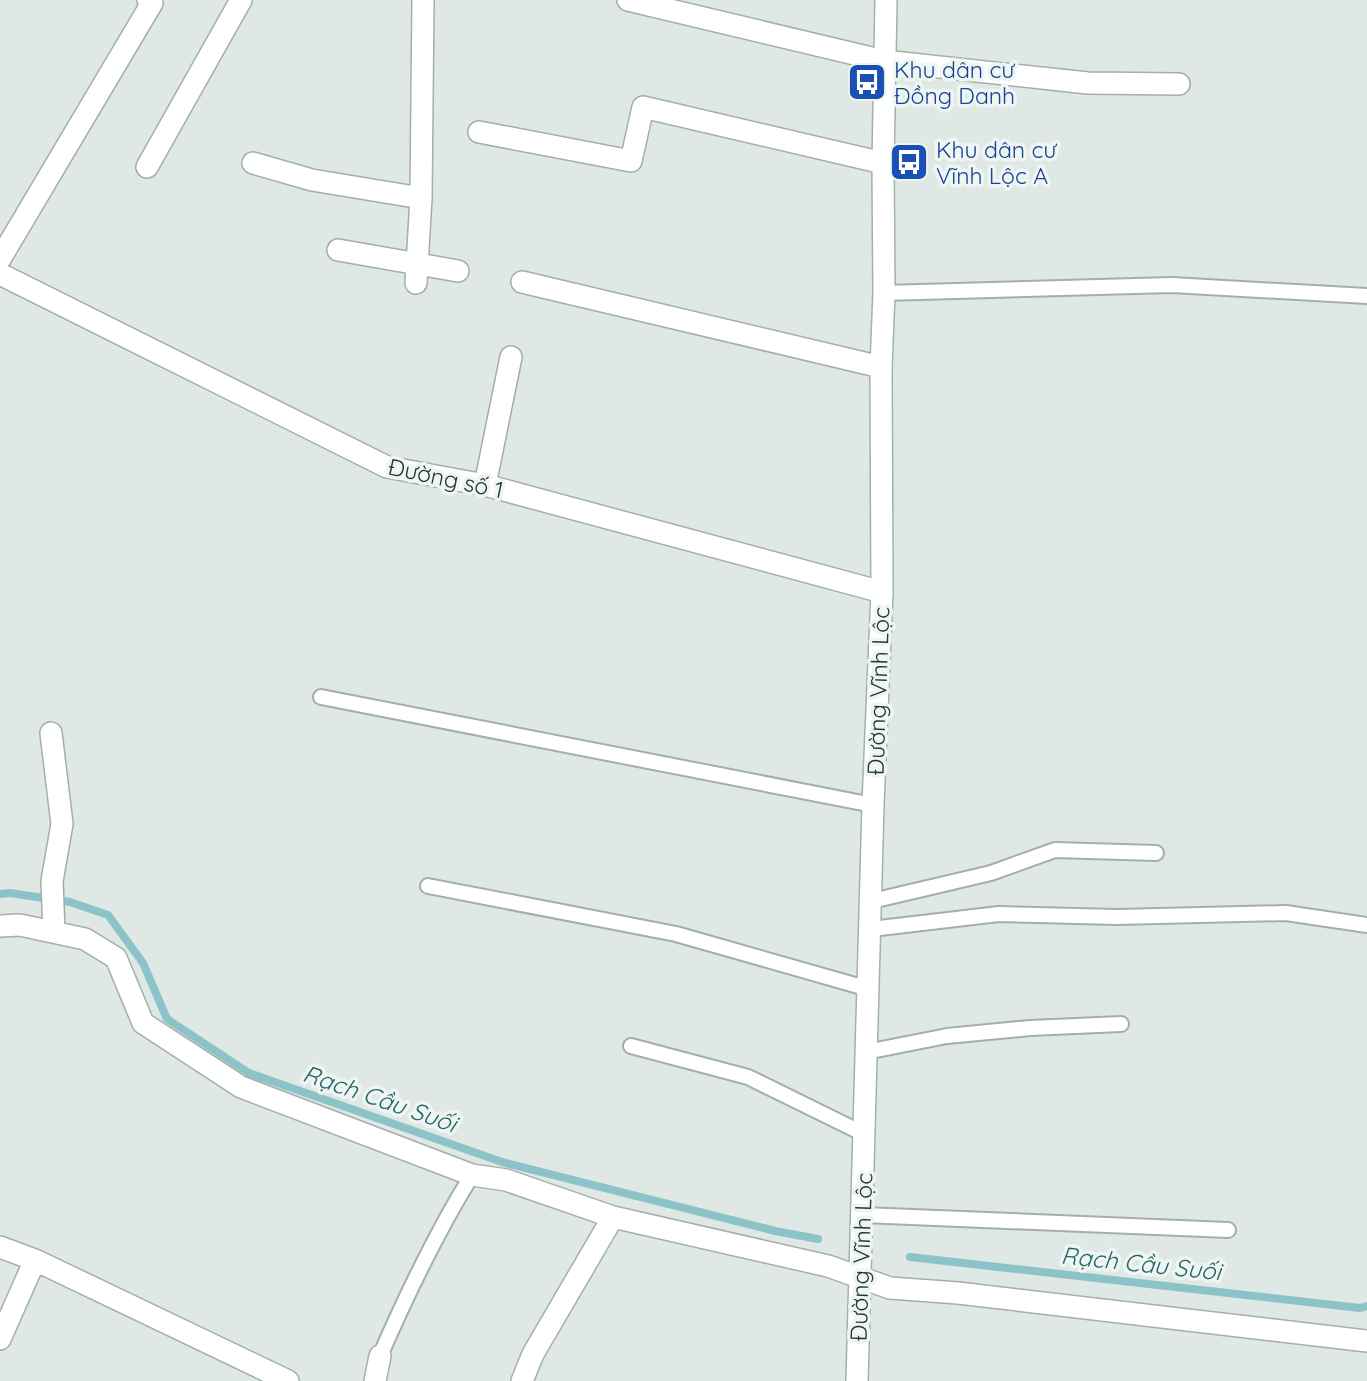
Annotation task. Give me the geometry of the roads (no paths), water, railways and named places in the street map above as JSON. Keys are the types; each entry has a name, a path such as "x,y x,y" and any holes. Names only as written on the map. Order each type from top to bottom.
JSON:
{"street":[{"path":"0,259 152,3 148,0"},
{"path":"147,167 241,0"},
{"path":"417,274 421,198 423,0"},
{"path":"628,0 884,61 1088,83 1179,84"},
{"name":"Đường Vĩnh Lộc","path":"857,1381 873,805 882,592 881,367 887,0"},
{"path":"479,132 631,161 643,107 883,163"},
{"path":"253,163 312,180 421,198"},
{"path":"338,250 417,274 458,271"},
{"name":"Đường số 1","path":"0,274 387,467 485,485 882,592"},
{"path":"522,282 881,367"},
{"path":"485,485 512,357"},
{"path":"51,733 61,824 52,881 53,922"},
{"path":"0,926 53,922 116,958 143,1023 241,1087 472,1175 506,1180 613,1217 828,1266 890,1288 958,1293 1367,1341"},
{"path":"522,1381 533,1354 613,1217"},
{"path":"0,1247 35,1260 288,1381"},
{"path":"0,1339 35,1260"},
{"path":"374,1381 380,1356"}],"lane":[{"path":"884,293 1172,285 1367,296"},
{"path":"321,697 873,805"},
{"path":"872,901 991,873 1055,850 1156,853"},
{"path":"428,886 676,934 869,989"},
{"path":"871,929 999,914 1130,917 1286,913 1367,925"},
{"path":"866,1052 947,1036 1030,1028 1121,1024"},
{"path":"631,1046 748,1077 864,1134"},
{"path":"380,1356 408,1293 472,1175"},
{"path":"863,1215 1228,1230"}],"waterway":[{"name":"Rạch Cầu Suối","path":"0,894 10,893 70,902 108,915 143,963 167,1019 249,1073 502,1162 775,1231 818,1239"},
{"name":"Rạch Cầu Suối","path":"910,1257 1360,1308 1367,1306"}],"place":[{"name":"Khu dân cư Đồng Danh","path":"867,82"},
{"name":"Khu dân cư Vĩnh Lộc A","path":"909,162"}]}
